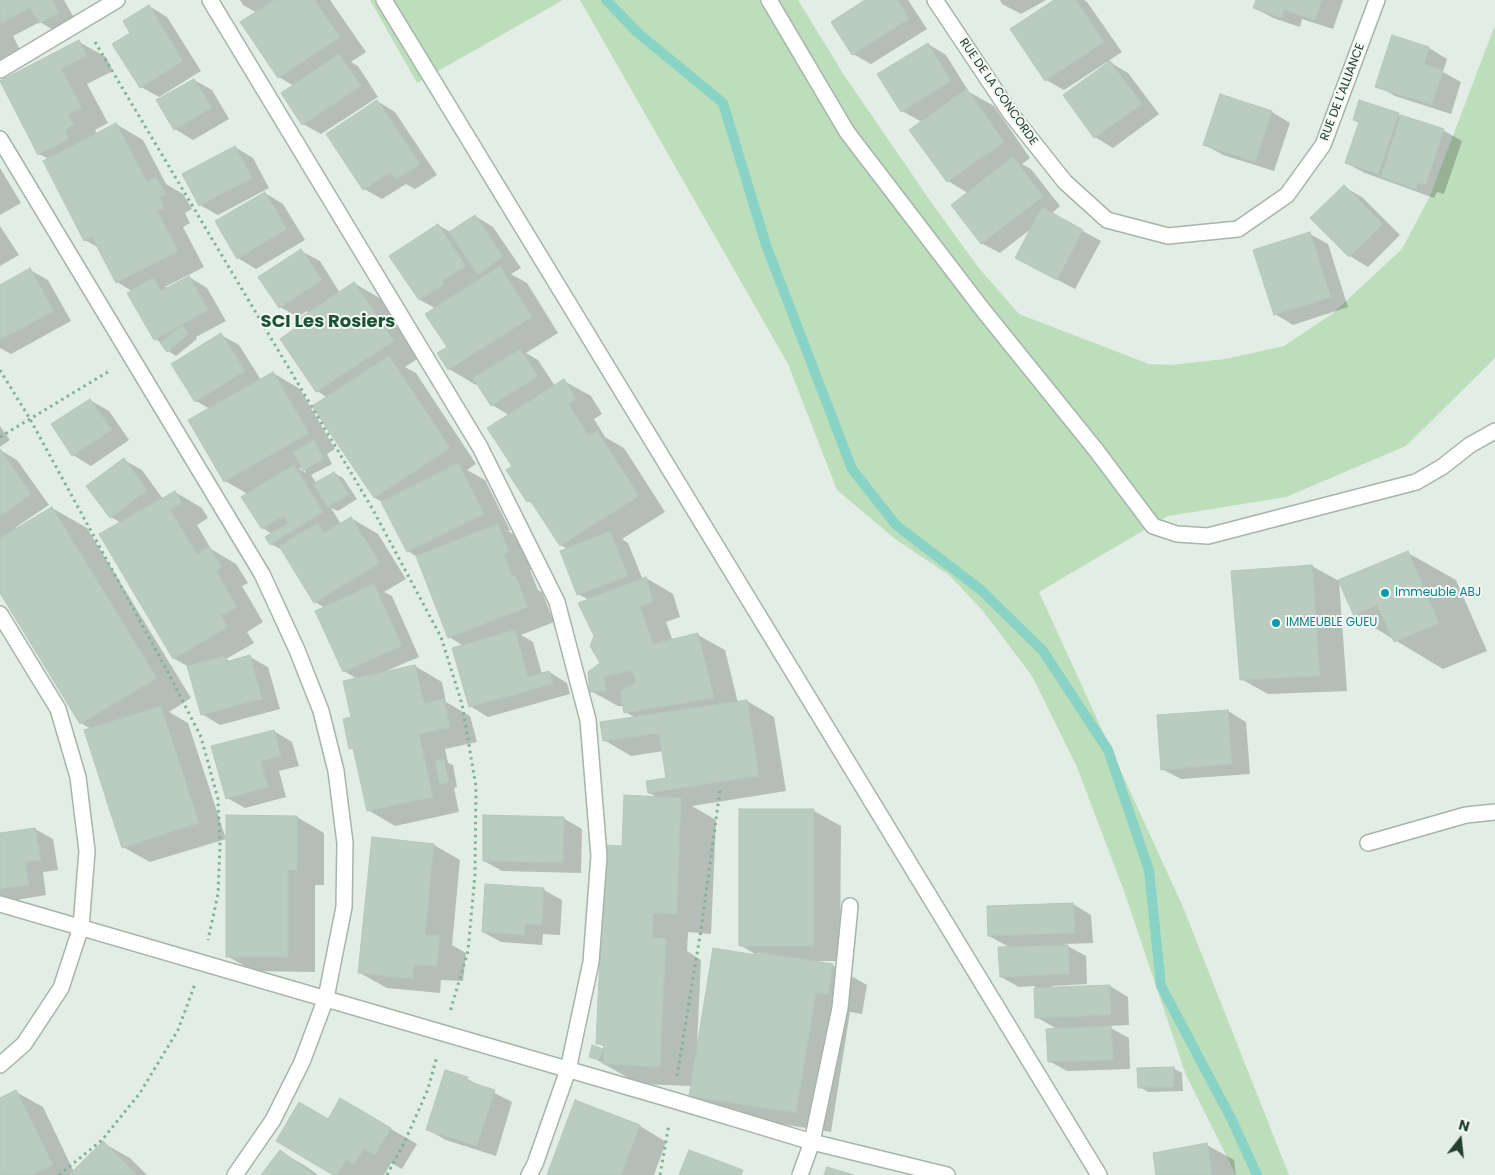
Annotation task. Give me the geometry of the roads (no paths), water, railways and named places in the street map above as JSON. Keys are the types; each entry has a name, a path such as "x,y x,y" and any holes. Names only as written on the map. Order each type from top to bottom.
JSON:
{"street":[{"path":"0,70 117,0"},
{"path":"210,0 480,447 557,602 588,720 599,856 591,962 568,1070 535,1164 529,1175"},
{"path":"384,0 1099,1175"},
{"path":"769,0 847,132 982,310 1096,450 1153,526 1177,534 1208,536 1416,482 1495,431"},
{"name":"RUE DE LA CONCORDE","path":"935,0 1011,114 1065,182 1107,220 1168,236"},
{"name":"RUE DE L'ALLIANCE","path":"1168,236 1238,229 1286,195 1323,145 1377,0"},
{"path":"0,139 262,574 297,650 321,711 336,771 345,843 344,907 326,998 302,1062 273,1120 235,1175"},
{"path":"0,614 58,709 78,777 87,851 81,927 61,988 24,1044 0,1065"},
{"path":"1368,843 1466,815 1495,812"},
{"path":"0,904 812,1142 947,1175"},
{"path":"800,1175 812,1142 840,1008 850,906"}],"waterway":[{"path":"606,0 638,33 723,103 766,245 852,469 896,525 981,590 1043,651 1108,750 1149,870 1161,986 1232,1120 1257,1175"}],"place":[{"name":"Immeuble ABJ","path":"1385,593"},
{"name":"IMMEUBLE GUEU","path":"1276,623"}],"district":[{"name":"SCI Les Rosiers","path":"328,322"}]}
